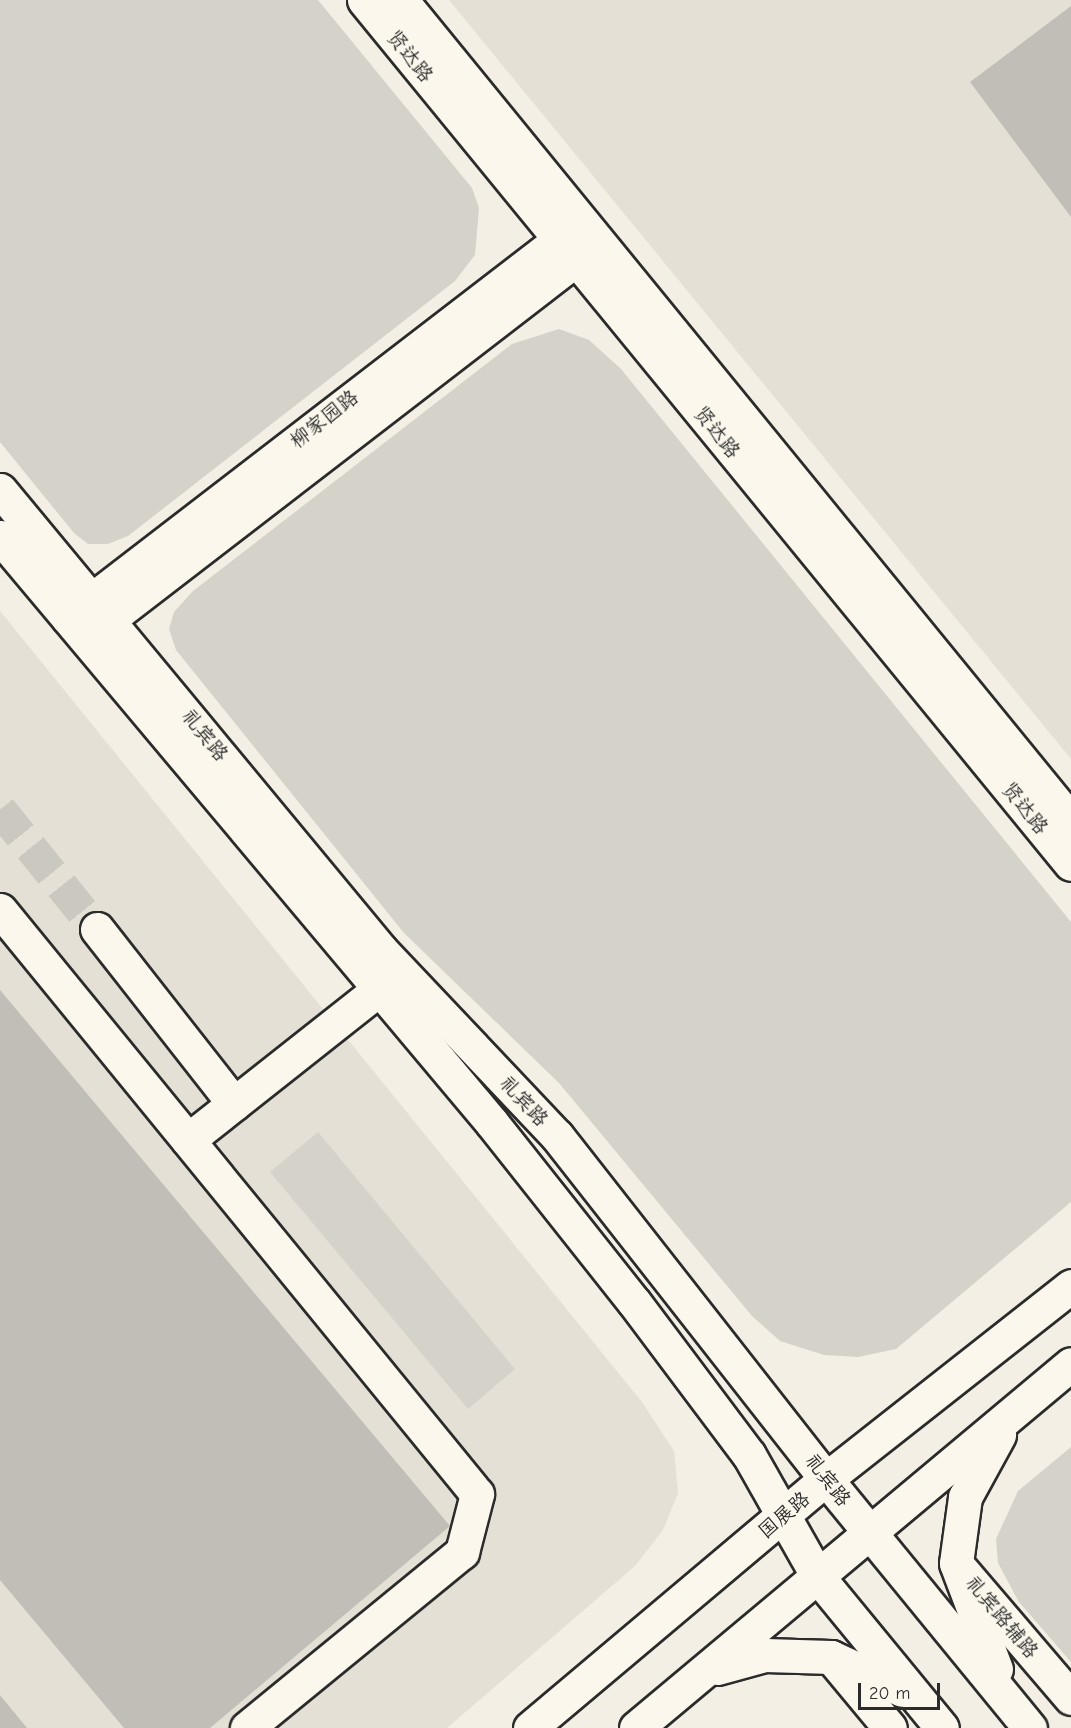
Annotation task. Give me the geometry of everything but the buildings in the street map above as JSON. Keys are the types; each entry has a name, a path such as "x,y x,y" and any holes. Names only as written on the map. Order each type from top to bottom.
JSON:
{"main road":[{"name":"贤达路","path":"364,0 579,240 1071,820"},
{"name":"贤达路","path":"400,0 579,240 1071,864"},
{"name":"柳家园路","path":"88,619 579,240"},
{"name":"礼宾路","path":"0,490 88,619 377,992 492,1123 634,1302 749,1455 818,1577 941,1728"},
{"name":"礼宾路","path":"0,537 88,619 381,950 558,1136 869,1533 1030,1728"},
{"path":"0,910 477,1494 462,1552 247,1728"},
{"path":"97,929 234,1104"},
{"path":"188,1140 377,992"},
{"name":"国展路","path":"530,1728 826,1479 1071,1286"},
{"path":"636,1728 1071,1364"},
{"path":"1026,1401 981,1462 965,1497 956,1563 978,1629 1030,1728"},
{"name":"礼宾路辅路","path":"956,1563 1071,1698"},
{"path":"707,1670 765,1655 831,1657 897,1686 941,1728"},
{"path":"831,1657 890,1728"}],"shaded area":[{"path":"0,0 318,0 472,188 479,208 475,255 455,281 128,536 108,544 88,544 74,533 0,442"},
{"path":"449,0 1071,0 1071,759"},
{"path":"559,329 589,340 621,369 1071,922 1071,1202 896,1349 858,1357 824,1355 780,1341 752,1316 559,1083 404,933 176,650 169,629 174,612 193,591 512,344"},
{"path":"0,611 642,1402 674,1451 678,1493 663,1530 635,1566 447,1728 0,1728"},
{"path":"318,1132 515,1369 468,1409 270,1172"},
{"path":"1071,1447 1071,1662 1019,1602 998,1563 996,1539 1018,1491"}],"tunnel":[{"path":"0,809 97,929"}]}
